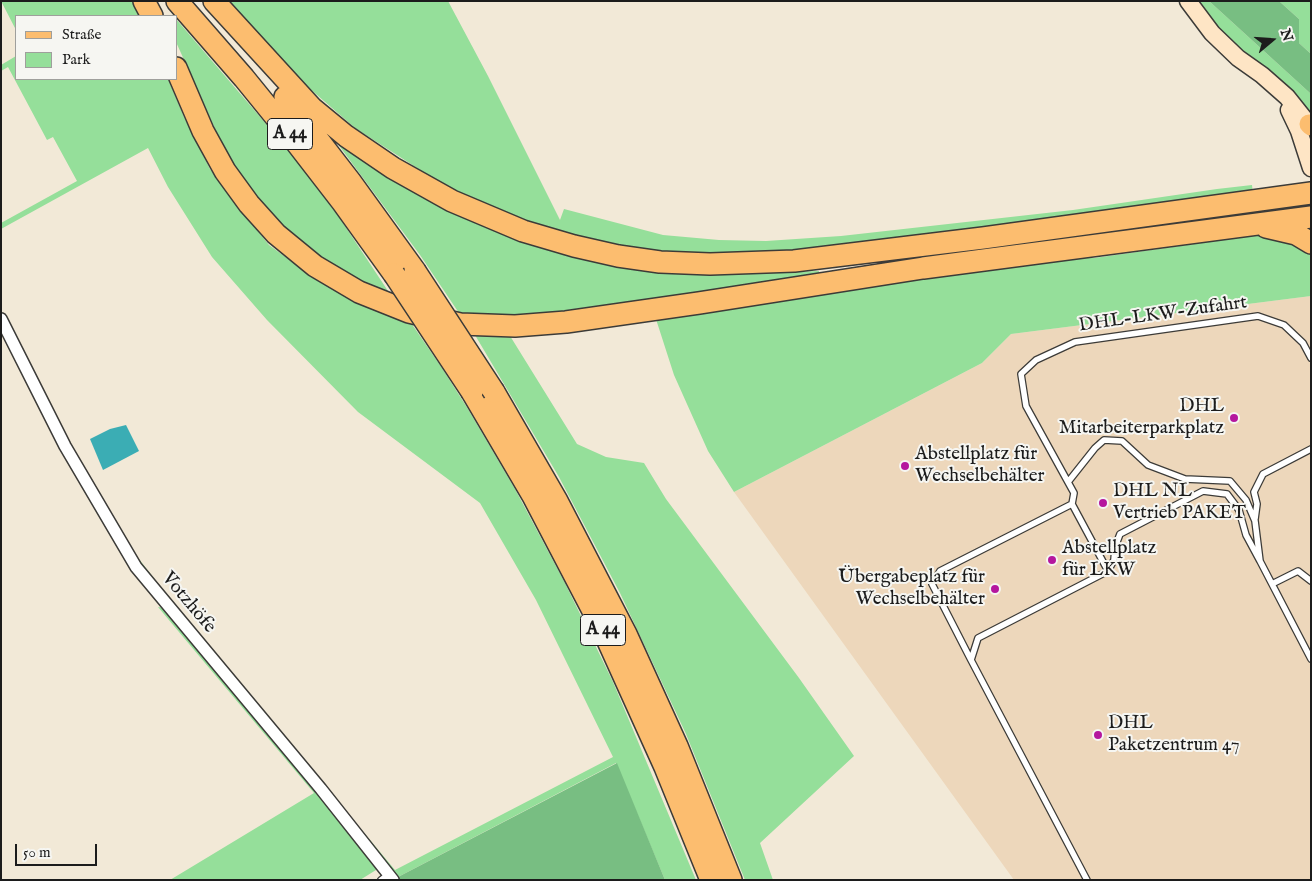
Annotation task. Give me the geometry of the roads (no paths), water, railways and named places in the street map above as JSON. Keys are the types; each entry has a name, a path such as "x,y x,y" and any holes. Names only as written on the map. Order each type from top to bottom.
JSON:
{"highway":[{"path":"144,1 151,15"},
{"name":"A 44","path":"177,1 292,137 343,203 394,274 472,392 533,496 599,623 665,767 711,880"},
{"name":"A 44","path":"202,1 324,146 415,271 494,392 565,516 626,634 681,755 731,880"},
{"path":"214,1 312,108 346,136 393,168 445,197 508,225 557,242 618,256 653,261 710,264 794,261 975,239 1311,193"},
{"path":"178,72 204,131 225,171 249,204 280,238 315,266 359,292 409,312 460,324 515,326 566,322 923,268 1311,217"},
{"path":"1249,224 1296,234 1311,243"}],"main road":[{"path":"1188,1 1212,33 1238,58 1262,75 1287,97 1310,126"},
{"path":"1262,75 1293,117 1311,168"}],"street":[{"name":"Votzhöfe","path":"1,319 65,446 136,567 321,789 388,878"}],"lane":[{"name":"DHL-LKW-Zufahrt","path":"1068,482 1026,406 1021,374 1036,360 1075,342 1258,316 1284,325 1303,342 1311,358"},
{"path":"1108,571 1072,504 1074,493 1068,482 1095,448 1104,440 1122,441 1148,465 1186,479 1230,481 1246,500 1255,521 1260,561"},
{"path":"1255,521 1258,504 1254,492 1262,474 1311,450"},
{"path":"971,660 978,638 1108,571 1114,560 1115,547 1120,534 1203,491 1227,494 1239,510 1246,535 1311,659"},
{"path":"1072,504 940,571 932,584 1088,880"},
{"path":"1272,584 1298,571 1311,581"}],"water":[{"path":"126,425 139,451 103,470 90,439 110,429"}],"place":[{"name":"DHL Mitarbeiterparkplatz","path":"1234,418"},
{"name":"Abstellplatz für Wechselbehälter","path":"905,466"},
{"name":"DHL NL Vertrieb PAKET","path":"1103,503"},
{"name":"Abstellplatz für LKW","path":"1052,560"},
{"name":"Übergabeplatz für Wechselbehälter","path":"995,589"},
{"name":"DHL Paketzentrum 47","path":"1098,735"}]}
